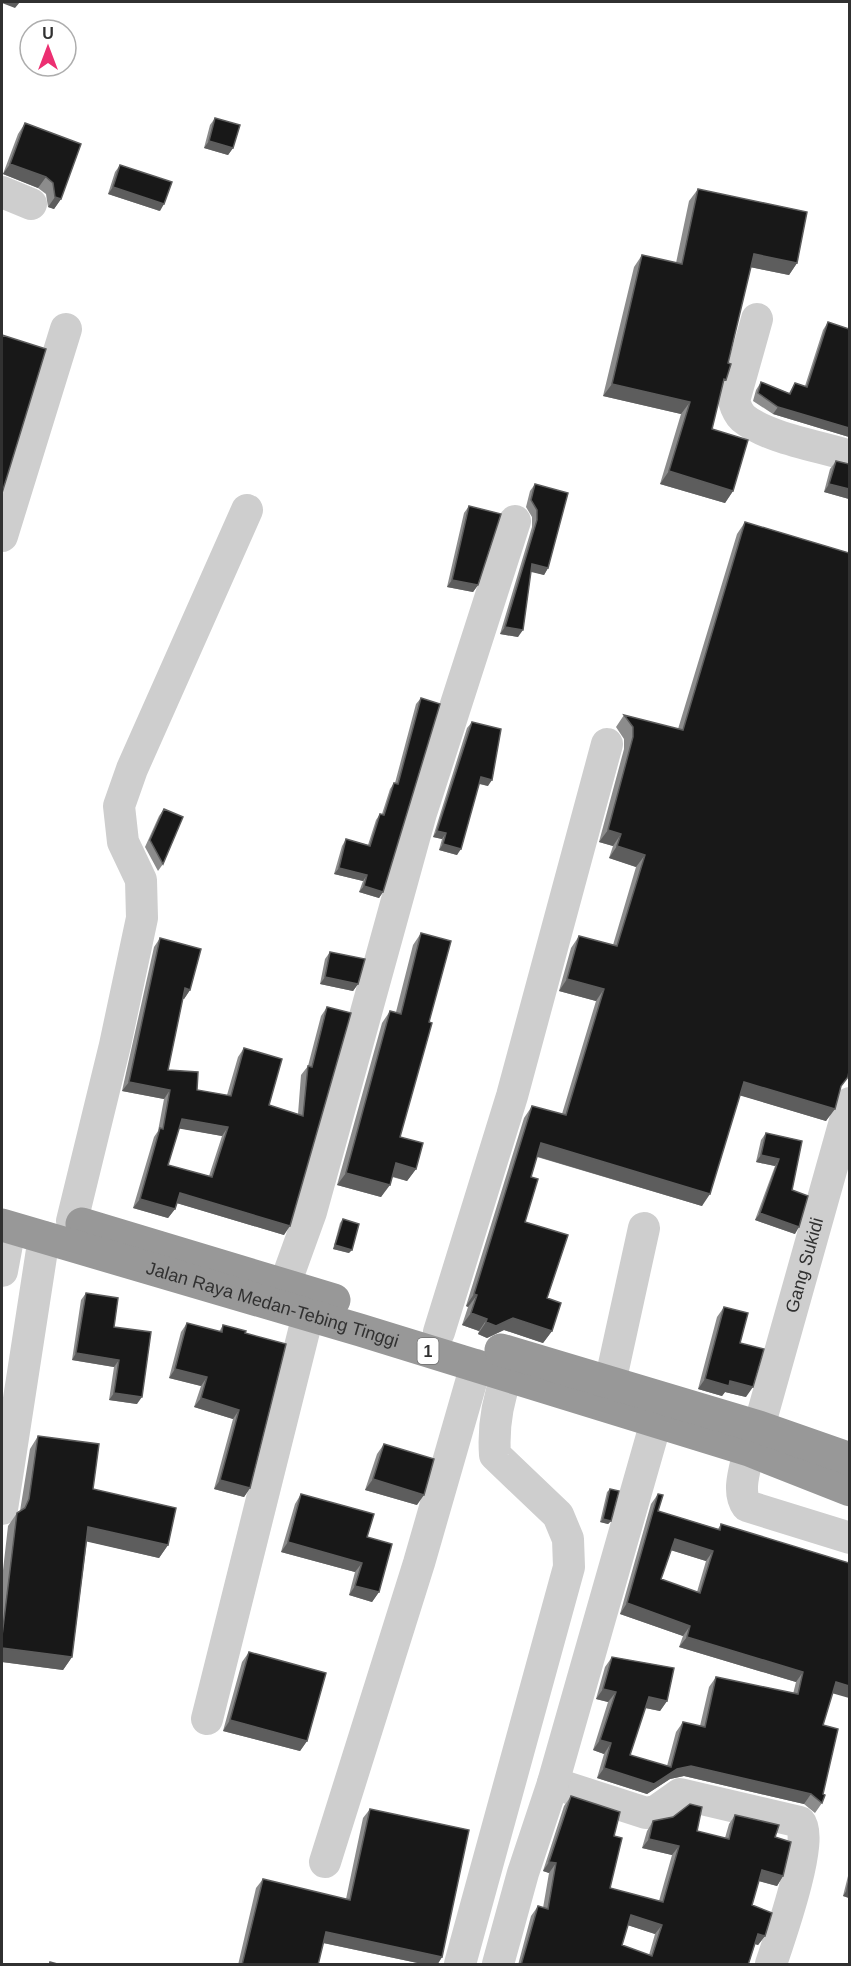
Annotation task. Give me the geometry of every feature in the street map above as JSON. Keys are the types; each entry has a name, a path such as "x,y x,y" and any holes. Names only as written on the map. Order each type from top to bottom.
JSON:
{"highway":[{"name":"Jalan Raya Medan-Tebing Tinggi","path":"4,1219 58,1229 285,1284 610,1383 754,1439 849,1490"},
{"name":"Jalan Raya Medan-Tebing Tinggi","path":"58,1229 308,1315 656,1422 754,1439 849,1460"}],"street":[{"path":"2,192 32,204"},
{"path":"757,320 734,401 737,411 742,417 762,429 849,456"},
{"path":"2,536 66,329"},
{"path":"2,1509 58,1229 115,1045 142,918 141,880 123,842 119,806 132,769 247,510"},
{"path":"285,1284 312,1212 421,813 515,521"},
{"path":"439,1332 513,1096 583,826 607,744"},
{"name":"Gang Sukidi","path":"849,1103 754,1439 742,1490 742,1500 747,1506 849,1538"},
{"path":"2,1271 4,1219"},
{"path":"610,1383 644,1228"},
{"path":"207,1719 308,1315"},
{"path":"326,1862 419,1563 476,1365"},
{"path":"460,1965 569,1567 568,1539 558,1515 495,1455 494,1429 499,1396 507,1376"},
{"path":"498,1965 523,1873 553,1783 656,1422"},
{"path":"553,1783 645,1813 656,1811 680,1794 800,1822 806,1837 794,1888 771,1965"}],"building":[{"path":"215,118 240,125 233,148 209,141"},
{"path":"25,123 81,144 61,199 55,197 53,183 46,177 10,164"},
{"path":"120,165 172,182 164,204 113,187"},
{"path":"698,189 807,212 797,263 754,254 728,363 731,364 726,380 724,379 712,429 748,440 733,491 669,471 690,402 612,384 642,255 682,264"},
{"path":"828,322 849,329 849,428 778,407 758,393 761,382 790,394 795,383 807,387"},
{"path":"2,335 46,349 2,493"},
{"path":"836,461 849,464 849,489 829,484"},
{"path":"535,484 568,493 548,568 532,564 523,630 505,627 537,520 537,510 531,500"},
{"path":"469,506 501,514 478,585 452,580"},
{"path":"745,522 849,553 848,1077 841,1086 835,1109 744,1082 710,1194 541,1143 531,1177 538,1179 525,1222 568,1235 547,1298 561,1303 552,1331 513,1318 496,1326 486,1322 487,1319 471,1313 477,1295 474,1294 532,1106 566,1115 604,989 567,979 579,936 617,946 645,855 617,846 621,834 608,830 633,737 633,727 624,715 683,730"},
{"path":"421,698 440,704 383,892 364,886 367,875 339,868 346,839 370,846 380,814 384,815 394,783 398,784"},
{"path":"472,722 501,729 492,780 481,777 461,849 443,844 446,833 437,831"},
{"path":"164,809 183,817 163,864 150,840"},
{"path":"421,933 451,941 429,1022 432,1023 400,1137 423,1143 416,1169 396,1163 390,1185 346,1173 390,1011 401,1014"},
{"path":"160,938 201,949 190,990 185,988 168,1070 198,1072 197,1090 231,1096 244,1048 282,1059 269,1105 303,1116 308,1066 312,1067 327,1007 351,1013 290,1226 180,1193 175,1209 140,1199 160,1128 163,1129 170,1090 129,1082","holes":["182,1119 228,1127 212,1177 168,1165"]},
{"path":"330,952 365,959 358,984 325,977"},
{"path":"766,1133 802,1141 792,1190 808,1196 799,1227 760,1213 779,1159 761,1155"},
{"path":"343,1219 359,1224 352,1250 335,1245"},
{"path":"86,1293 118,1298 114,1327 151,1332 142,1397 114,1393 119,1360 76,1353"},
{"path":"724,1307 748,1313 740,1343 764,1349 753,1387 730,1381 729,1386 705,1379"},
{"path":"187,1323 222,1332 223,1325 286,1344 250,1488 220,1480 239,1410 201,1398 207,1377 175,1369"},
{"path":"38,1436 99,1444 93,1489 176,1508 168,1545 88,1527 72,1657 2,1648 17,1513 25,1508 29,1499"},
{"path":"384,1444 434,1459 424,1495 373,1479"},
{"path":"610,1489 619,1491 611,1521 603,1519"},
{"path":"301,1494 374,1514 367,1537 392,1544 379,1592 355,1586 362,1563 288,1542"},
{"path":"658,1494 663,1495 658,1511 720,1530 721,1524 849,1563 849,1686 836,1682 823,1725 838,1729 822,1803 811,1794 691,1766 677,1769 654,1784 604,1768 611,1743 600,1740 616,1692 603,1689 612,1657 674,1668 667,1701 649,1697 630,1755 671,1767 683,1722 705,1727 716,1677 798,1694 803,1672 687,1637 690,1626 627,1603","holes":["675,1539 713,1551 700,1593 661,1579"]},
{"path":"249,1652 326,1673 307,1741 230,1720"},
{"path":"571,1796 620,1812 614,1836 622,1838 610,1888 663,1902 679,1846 649,1839 653,1821 673,1817 690,1804 702,1807 697,1831 729,1839 735,1815 779,1825 775,1837 791,1842 783,1876 762,1870 752,1905 772,1913 765,1936 758,1934 748,1965 521,1965 538,1906 548,1909 556,1863 549,1862","holes":["631,1915 662,1925 652,1956 622,1945"]},
{"path":"370,1809 469,1830 442,1957 326,1932 318,1965 242,1965 263,1879 350,1900"}]}
